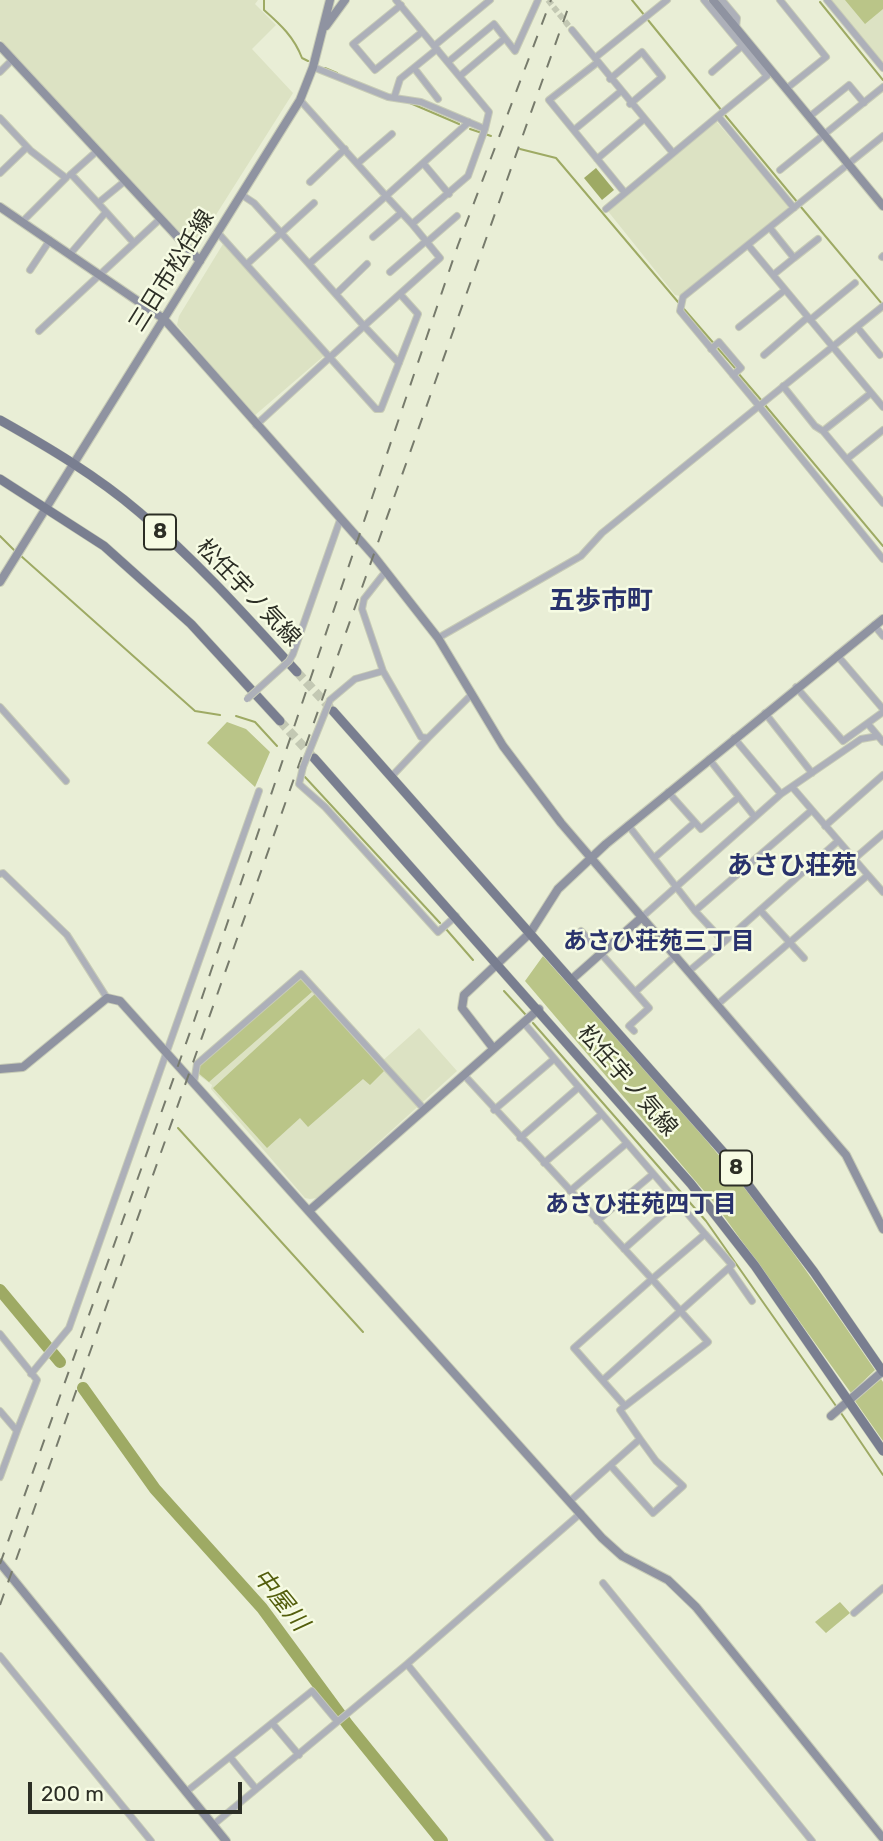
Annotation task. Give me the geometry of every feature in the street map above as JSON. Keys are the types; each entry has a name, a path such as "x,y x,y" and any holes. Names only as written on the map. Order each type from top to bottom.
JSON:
{"main road":[{"name":"松任宇ノ気線","path":"0,420 74,465 138,511 216,583 296,672"},
{"name":"8","path":"0,479 104,546 191,624 280,721"},
{"name":"松任宇ノ気線","path":"333,711 741,1174 883,1371"},
{"name":"松任宇ノ気線","path":"314,758 539,1009 723,1224 845,1403 883,1451"}],"street":[{"name":"三日市松任線","path":"0,582 300,100 313,67 330,0"},
{"path":"324,29 345,0"},
{"path":"394,98 400,79 490,0"},
{"path":"448,62 494,24 515,51 538,0"},
{"path":"625,193 549,100 667,0"},
{"path":"606,209 767,76 704,0"},
{"path":"713,0 883,205"},
{"path":"722,0 737,18 736,29"},
{"path":"780,0 826,57 786,89"},
{"path":"827,0 883,68"},
{"path":"412,224 468,176 489,112 398,3 353,44 375,70 422,32"},
{"path":"572,30 620,92 673,153"},
{"path":"460,76 505,39"},
{"path":"0,46 200,261"},
{"path":"712,72 742,46"},
{"path":"610,79 642,52 662,77 630,104"},
{"path":"0,72 13,59"},
{"path":"313,67 394,98 421,102 485,129"},
{"path":"414,68 438,99"},
{"path":"809,117 849,85 864,103"},
{"path":"780,170 883,87"},
{"path":"574,130 620,92"},
{"path":"256,425 328,355 440,258 300,100"},
{"path":"721,114 797,205"},
{"path":"0,118 27,147 69,176 98,203 134,243"},
{"path":"597,159 643,120"},
{"path":"309,264 468,122"},
{"path":"358,163 392,134"},
{"path":"883,136 748,245 681,305 711,349 762,404 883,559"},
{"path":"0,173 27,147"},
{"path":"310,182 345,149"},
{"path":"22,222 97,151"},
{"path":"422,163 449,194"},
{"path":"98,203 125,181"},
{"path":"242,195 254,203 399,363"},
{"path":"247,264 314,203"},
{"path":"0,207 102,274 164,319 386,570 438,638 503,746 590,858 846,1156 883,1230"},
{"path":"71,253 106,212"},
{"path":"373,237 401,213"},
{"path":"390,272 457,216"},
{"path":"39,331 160,219"},
{"path":"770,228 794,258"},
{"path":"218,233 376,409 381,409 418,314 400,294"},
{"path":"773,275 818,239"},
{"path":"30,270 50,240"},
{"path":"748,245 883,405"},
{"path":"336,294 368,264"},
{"path":"764,355 855,283"},
{"path":"739,327 785,290"},
{"path":"438,638 581,556 602,533 882,307"},
{"path":"857,327 880,355"},
{"path":"711,349 719,342 741,368 733,375"},
{"path":"783,386 883,503"},
{"path":"823,431 871,393"},
{"path":"847,459 883,430"},
{"path":"247,699 289,661 340,520"},
{"path":"386,570 365,599 362,609 383,671 421,737 428,738"},
{"path":"494,1048 462,1007 464,995 530,933 558,889 628,825 883,619"},
{"path":"874,625 883,636"},
{"path":"796,687 843,741 868,724 883,711 836,655"},
{"path":"383,671 355,679 330,701 303,767 299,784 325,807 438,932 456,916"},
{"path":"392,776 472,694"},
{"path":"0,707 66,781"},
{"path":"765,713 812,773"},
{"path":"868,724 883,742"},
{"path":"571,979 781,794 861,739 878,736"},
{"path":"734,738 781,794"},
{"path":"709,759 754,816"},
{"path":"825,826 883,775"},
{"path":"793,788 882,889"},
{"path":"31,1374 69,1328 259,791"},
{"path":"668,792 693,824 701,829 739,797"},
{"path":"695,911 812,810"},
{"path":"654,858 693,824"},
{"path":"628,825 695,911 724,942"},
{"path":"854,859 883,834"},
{"path":"689,971 838,841"},
{"path":"0,874 3,873 67,935 107,998 120,1001 581,1513 622,1556 668,1580 696,1607 883,1837 878,1841"},
{"path":"718,1004 867,875"},
{"path":"760,910 804,958"},
{"path":"580,931 649,1008 629,1026 634,1031"},
{"path":"635,992 675,956"},
{"path":"194,1082 197,1064 301,974 424,1109"},
{"path":"0,1069 23,1067 107,998"},
{"path":"310,1210 539,1009"},
{"path":"523,1022 732,1265 603,1380"},
{"path":"495,1110 554,1059"},
{"path":"464,1075 708,1342 620,1410 656,1461 683,1486 653,1513 611,1466"},
{"path":"520,1138 579,1087"},
{"path":"544,1163 603,1114"},
{"path":"570,1191 627,1143"},
{"path":"597,1221 653,1174"},
{"path":"624,1249 677,1202"},
{"path":"625,1406 574,1348 705,1234"},
{"path":"729,1268 752,1301"},
{"path":"0,1334 37,1380 0,1477"},
{"path":"833,1414 883,1371"},
{"path":"0,1411 17,1431"},
{"path":"570,1501 640,1439"},
{"path":"213,1825 407,1664 581,1513"},
{"path":"0,1563 226,1841"},
{"path":"603,1583 812,1841"},
{"path":"854,1613 883,1588"},
{"path":"0,1656 151,1841"},
{"path":"407,1664 550,1841"},
{"path":"186,1792 312,1691 340,1718"},
{"path":"272,1723 299,1755"},
{"path":"230,1757 256,1789"}],"shaded area":[{"path":"0,0 258,0 255,4 276,25 252,49 293,93 195,248 0,40"},
{"path":"830,0 883,0 883,63 862,38"},
{"path":"845,0 883,0 883,9 865,24"},
{"path":"716,121 788,205 788,210 680,296 675,295 607,210"},
{"path":"596,168 614,190 602,200 584,178"},
{"path":"223,244 325,355 254,416 177,325 179,316"},
{"path":"227,722 246,729 270,752 255,787 207,743"},
{"path":"543,956 704,1137 821,1291 875,1370 851,1393 715,1204 525,981"},
{"path":"300,978 380,1063 419,1028 457,1071 317,1198 310,1199 305,1198 211,1089 212,1085 197,1074"},
{"path":"302,978 313,991 209,1082 197,1072 201,1064"},
{"path":"315,994 384,1071 370,1085 363,1079 308,1127 300,1118 267,1148 213,1088"},
{"path":"881,1379 883,1382 883,1441 855,1401"},
{"path":"840,1602 850,1613 826,1633 815,1622"}],"waterway":[{"path":"264,0 264,10 286,32 302,58 308,61"},
{"path":"632,0 645,16"},
{"path":"820,2 883,80"},
{"path":"648,20 722,111"},
{"path":"325,68 337,73"},
{"path":"410,103 459,124"},
{"path":"725,115 798,203"},
{"path":"470,129 491,136"},
{"path":"520,149 556,158 678,302"},
{"path":"801,207 883,305"},
{"path":"684,309 735,368"},
{"path":"738,373 762,401"},
{"path":"765,405 883,546"},
{"path":"0,536 14,550"},
{"path":"21,556 195,711 220,715"},
{"path":"236,716 255,722 277,746"},
{"path":"305,777 440,923"},
{"path":"446,929 473,960"},
{"path":"504,991 525,1014"},
{"path":"533,1023 706,1221 836,1406"},
{"path":"178,1128 363,1332"},
{"name":"中屋川","path":"0,1290 60,1362"},
{"name":"中屋川","path":"83,1388 155,1489 262,1608 348,1725 442,1841"},
{"path":"841,1413 883,1475"}],"tunnel":[{"path":"548,0 572,30"},
{"path":"297,672 333,711"},
{"path":"280,721 313,757"}],"railway":[{"path":"0,1564 194,1021 458,245 551,0"},
{"path":"0,1605 571,0"}],"district":[{"name":"五歩市町","path":"601,601"},
{"name":"あさひ荘苑","path":"792,866"},
{"name":"あさひ荘苑三丁目","path":"659,942"},
{"name":"あさひ荘苑四丁目","path":"641,1205"}]}
